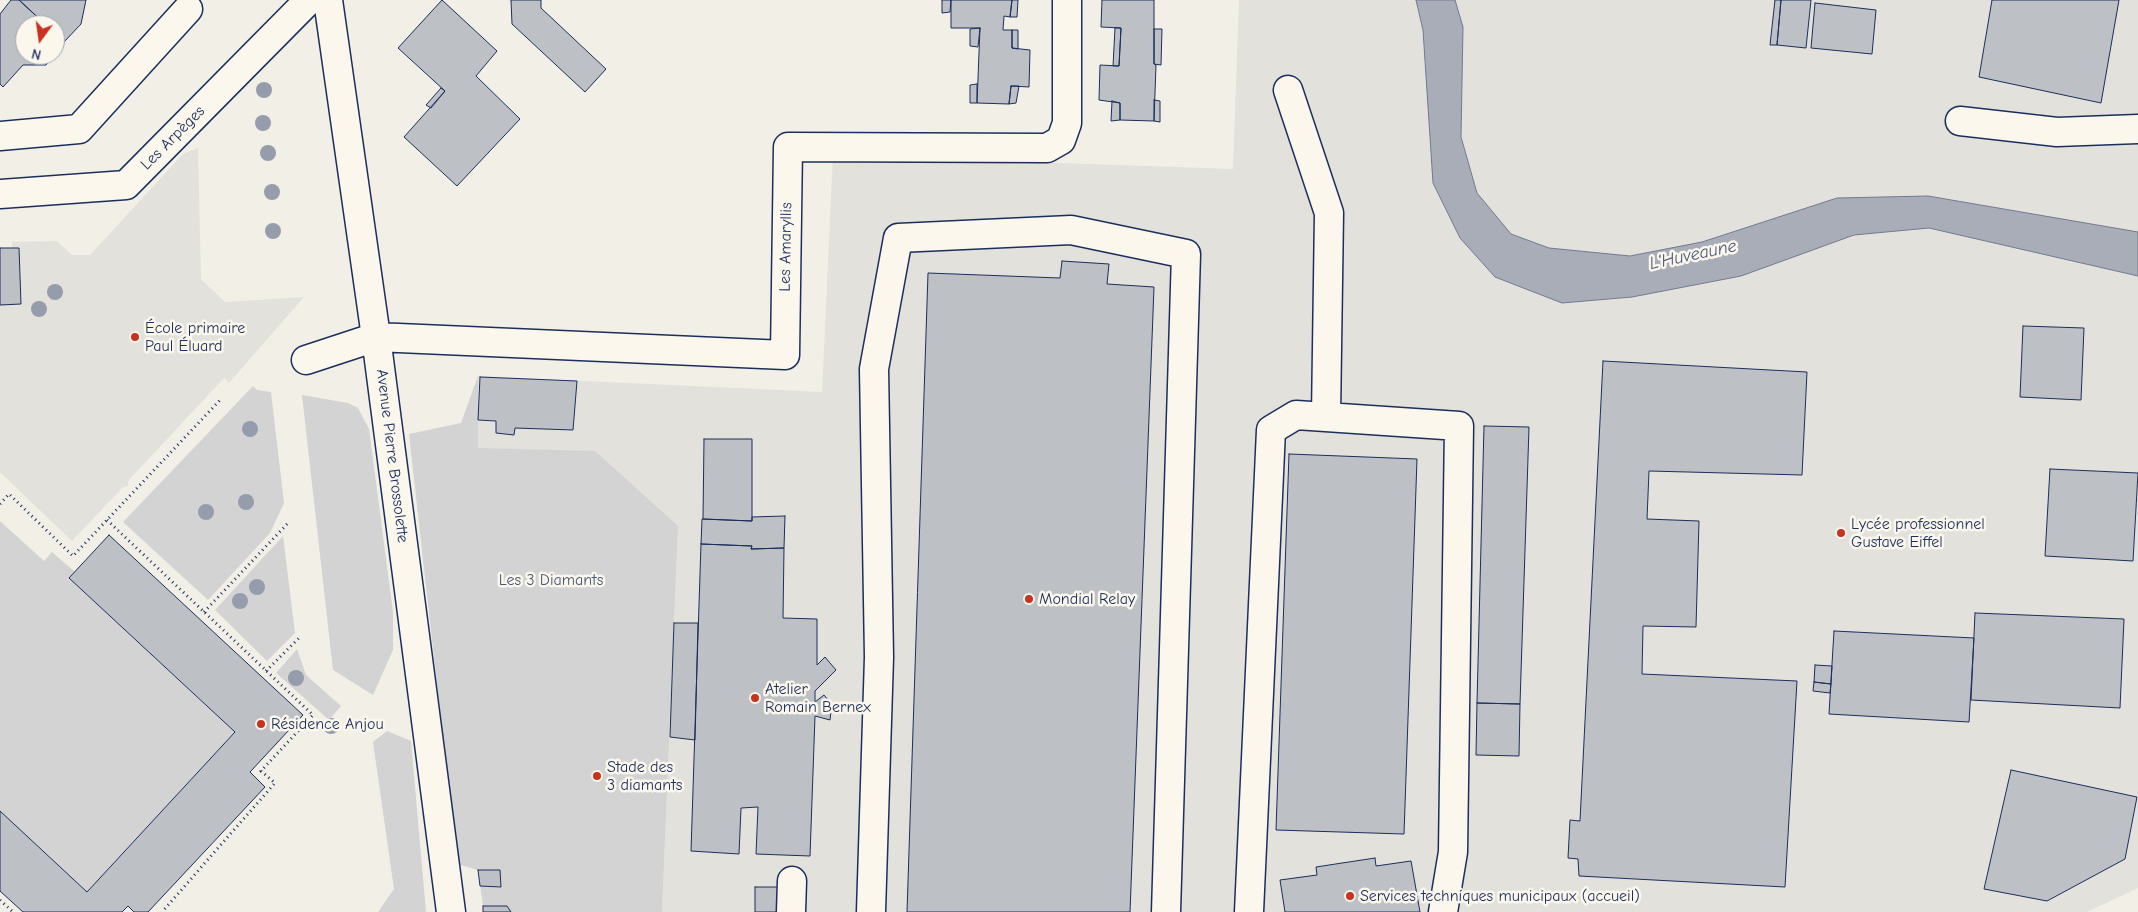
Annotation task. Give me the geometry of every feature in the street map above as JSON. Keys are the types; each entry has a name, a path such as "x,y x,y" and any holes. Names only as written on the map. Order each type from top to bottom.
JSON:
{"street":[{"name":"Les Arpèges","path":"0,194 126,185 309,0"},
{"name":"Avenue Pierre Brossolette","path":"328,0 376,337 451,912"},
{"name":"Les Amaryllis","path":"376,337 785,355 788,147 1047,148 1061,140 1067,123 1067,0"},
{"path":"0,136 79,129 188,10"},
{"path":"1288,90 1329,213 1326,416"},
{"path":"1960,122 2058,132 2138,129"},
{"path":"871,912 879,658 874,368 898,238 1071,230 1186,254 1166,912"},
{"path":"306,360 376,337"},
{"path":"1249,912 1271,430 1296,415 1460,426 1453,852 1443,912"},
{"path":"790,912 792,881"}],"path":[{"path":"0,504 9,494 73,556 222,398"},
{"path":"107,520 313,715 261,771 275,783 162,912"},
{"path":"204,612 289,522"},
{"path":"266,671 301,636"},
{"path":"0,900 13,912"}],"shaded area":[{"path":"1239,0 2138,0 2138,888 2087,912 662,912 678,526 478,448 478,376 822,392 833,155 1233,169"},
{"name":"École primaire Paul Éluard","path":"198,148 201,279 225,302 304,297 229,383 224,378 128,481 128,486 123,487 72,541 0,472 0,248 12,248 12,242 57,241 72,255 90,255 183,154"}],"green space":[{"name":"Les 3 Diamants","path":"478,376 478,448 595,451 678,526 662,912 511,912 507,906 483,906 478,870 457,864 409,434 461,423"},
{"path":"253,386 257,390 271,392 284,503 270,533 208,600 123,522"},
{"path":"302,395 348,403 358,408 369,429 393,612 393,650 373,695 333,670"},
{"path":"0,521 44,561 52,552 75,572 69,578 235,732 87,892 0,811"},
{"path":"283,536 295,633 267,661 215,610"},
{"path":"297,649 306,675 341,706 329,720 276,673"},
{"path":"387,731 411,741 426,912 378,912 394,889 373,742"}],"water":[{"name":"L'Huveaune","path":"1416,0 1455,0 1463,27 1461,137 1477,193 1511,234 1549,248 1630,256 1702,242 1837,198 1928,196 2138,232 2138,276 1929,228 1854,235 1741,276 1632,297 1562,303 1495,277 1460,238 1433,183 1423,30"}],"building":[{"path":"11,0 19,0 35,15 15,15 15,65 23,65 3,87 0,84 0,14"},
{"path":"19,0 86,0 81,24 65,41 65,15 35,15"},
{"path":"442,0 497,51 476,76 520,119 457,186 404,137 445,91 398,48"},
{"path":"511,0 541,0 541,8 606,69 585,92 512,24"},
{"path":"942,0 951,0 950,12 942,13"},
{"path":"951,0 1012,0 1010,17 1004,16 1003,30 1012,30 1012,48 1030,50 1029,87 1011,86 1009,104 977,103 980,28 951,28"},
{"path":"1012,0 1018,0 1017,17 1010,17"},
{"path":"1102,0 1154,0 1154,64 1156,65 1154,121 1120,120 1120,103 1099,100 1100,65 1119,66 1121,28 1101,27"},
{"path":"1775,0 1781,0 1777,45 1770,45"},
{"path":"1781,0 1811,0 1806,48 1777,45"},
{"path":"1992,0 2119,0 2101,103 1979,77"},
{"path":"1815,3 1876,10 1872,54 1811,48"},
{"path":"980,28 978,47 970,46 970,29"},
{"path":"1115,28 1121,28 1119,66 1113,66"},
{"path":"1154,29 1162,29 1161,65 1154,64"},
{"path":"1012,30 1018,30 1018,49 1012,48"},
{"path":"977,84 977,103 970,103 970,85"},
{"path":"1011,86 1019,86 1016,103 1009,104"},
{"path":"441,88 445,91 431,108 426,105"},
{"path":"1154,100 1160,101 1160,122 1154,121"},
{"path":"1112,101 1120,103 1120,120 1111,121"},
{"path":"0,248 19,248 21,304 0,305"},
{"name":"Mondial Relay","path":"1062,261 1109,264 1107,284 1154,287 1130,912 907,912 928,273 1060,278"},
{"path":"2023,326 2084,328 2081,400 2020,397"},
{"path":"1603,361 1807,372 1802,475 1649,471 1647,519 1699,521 1696,627 1643,626 1642,674 1797,681 1785,887 1579,876 1578,859 1568,858 1570,820 1580,821"},
{"path":"480,377 577,381 573,430 515,428 514,435 496,433 496,421 478,420"},
{"path":"1484,426 1529,427 1520,704 1477,703"},
{"path":"704,439 752,439 752,521 703,519"},
{"path":"1289,454 1417,459 1404,834 1276,830"},
{"path":"2050,469 2138,473 2133,561 2045,556"},
{"path":"785,516 784,548 751,549 752,546 701,544 702,519 752,521 752,517"},
{"name":"Résidence Anjou","path":"109,535 303,715 250,772 265,787 148,912 134,912 128,906 122,912 23,912 0,891 0,811 87,892 235,732 69,578"},
{"name":"Atelier Romain Bernex","path":"701,544 752,546 751,549 784,548 783,618 817,619 817,665 825,657 836,670 815,691 815,702 824,695 834,707 831,711 830,720 815,716 810,856 756,854 758,807 741,808 739,854 691,851"},
{"path":"1975,613 2124,619 2120,708 1971,700"},
{"path":"674,623 698,623 695,740 670,737"},
{"path":"1834,631 1974,638 1969,722 1829,714"},
{"path":"1815,665 1832,666 1831,684 1814,682"},
{"path":"1814,682 1831,684 1830,693 1813,691"},
{"path":"1477,703 1520,704 1519,756 1476,755"},
{"path":"2011,770 2137,797 2125,859 2047,901 1984,889"},
{"name":"Services techniques municipaux (accueil)","path":"1375,858 1376,866 1411,861 1420,912 1285,912 1280,880 1317,875 1316,867"},
{"path":"478,870 500,870 501,887 480,886"},
{"path":"755,887 783,887 782,912 755,912"},
{"path":"483,906 507,906 511,912 483,912"}],"place":[{"name":"École primaire Paul Éluard","path":"135,337"},
{"name":"Lycée professionnel Gustave Eiffel","path":"1841,533"},
{"name":"Mondial Relay","path":"1029,599"},
{"name":"Atelier Romain Bernex","path":"755,698"},
{"name":"Résidence Anjou","path":"261,724"},
{"name":"Stade des 3 diamants","path":"597,776"},
{"name":"Services techniques municipaux (accueil)","path":"1350,896"}]}
